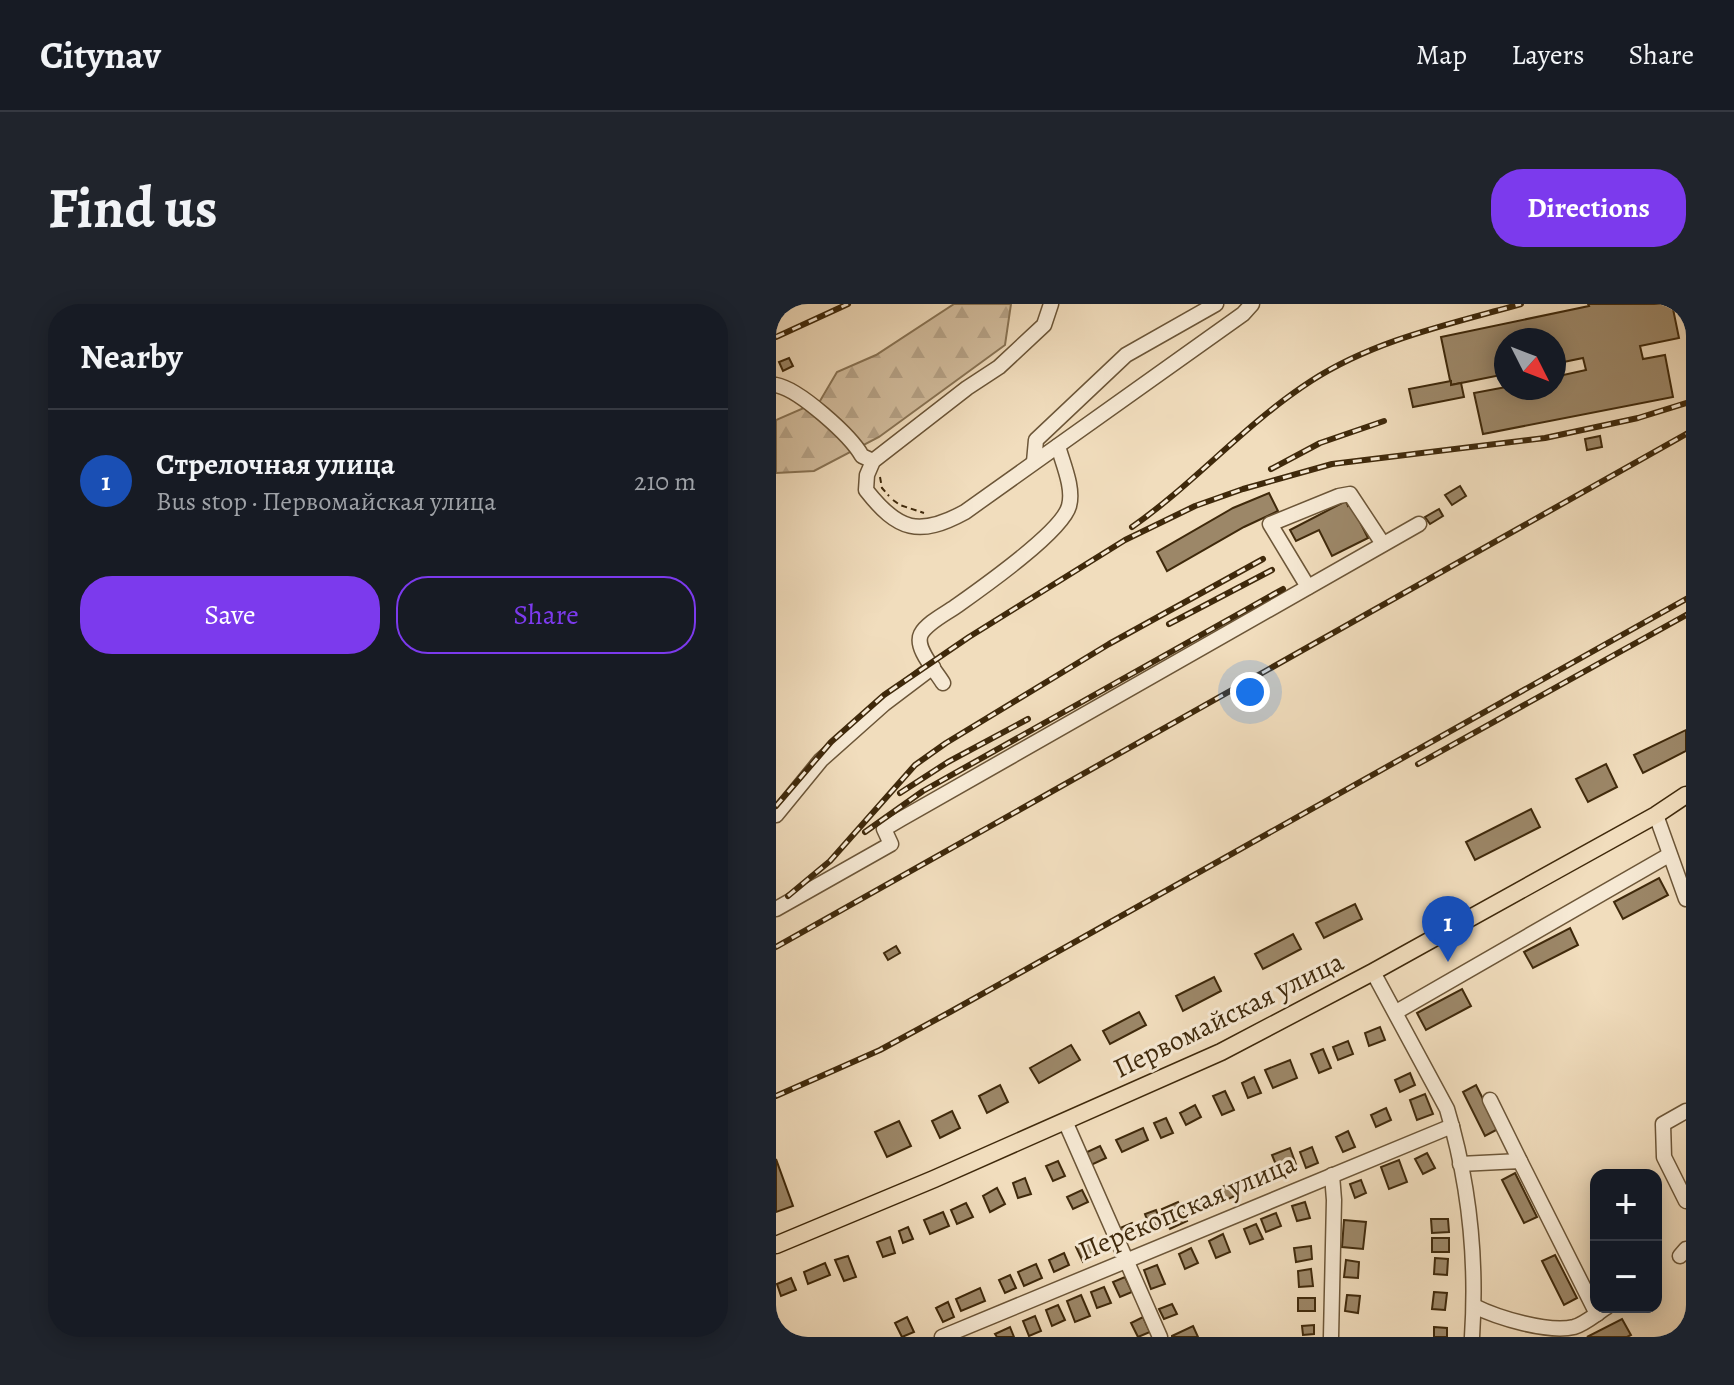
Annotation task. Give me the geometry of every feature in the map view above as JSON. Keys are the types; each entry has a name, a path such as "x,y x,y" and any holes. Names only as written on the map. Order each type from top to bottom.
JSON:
{"main road":[{"name":"Первомайская улица","path":"776,1245 1221,1052 1373,972 1656,815 1686,795"}],"street":[{"path":"1051,304 1044,325 999,367 873,461 867,475 866,490 890,516 918,529 943,524 965,512 1243,314 1252,304"},
{"path":"1034,462 1036,440 1126,355 1216,304"},
{"path":"776,385 787,387 807,399 862,456 873,461"},
{"path":"943,683 920,645 921,634 996,577 1047,534 1066,512 1070,489 1058,446"},
{"path":"1308,587 1270,524 1350,494 1383,544"},
{"path":"776,909 891,844 884,829 1419,524"},
{"path":"776,815 821,760 884,704 933,667"},
{"path":"1656,815 1686,899"},
{"path":"1396,1012 1669,855"},
{"path":"1373,972 1447,1109 1452,1126 1468,1201 1474,1306 1472,1337"},
{"path":"1490,1100 1590,1288"},
{"path":"1686,1111 1663,1124 1664,1157 1686,1201"},
{"path":"1065,1121 1160,1337"},
{"name":"Перекопская улица","path":"942,1337 1452,1126"},
{"path":"1460,1164 1520,1161"},
{"path":"1331,1337 1332,1175"},
{"path":"1474,1306 1491,1315 1556,1328 1576,1327 1597,1313"}],"green space":[{"path":"954,304 1011,304 1005,345 879,437 814,471 776,473 776,420 820,401 837,372 876,355"}],"building":[{"path":"1672,304 1679,338 1640,346 1643,359 1665,355 1673,397 1483,434 1474,393 1494,389 1494,400 1566,400 1566,374 1586,370 1583,358 1566,362 1566,328 1494,328 1494,376 1451,385 1441,337 1589,306"},
{"path":"789,358 793,366 783,371 779,362"},
{"path":"1451,381 1451,385 1461,383 1464,397 1413,407 1409,389"},
{"path":"1600,436 1602,447 1587,450 1585,439"},
{"path":"1460,486 1466,496 1452,505 1445,495"},
{"path":"1269,493 1278,511 1167,571 1157,552 1233,508"},
{"path":"1346,501 1348,506 1351,504 1368,538 1332,556 1319,530 1296,541 1290,530"},
{"path":"1439,509 1443,516 1430,524 1425,517"},
{"path":"1686,730 1686,751 1643,773 1634,755"},
{"path":"1606,764 1617,787 1588,802 1576,779"},
{"path":"1531,809 1540,827 1475,860 1466,842"},
{"path":"1659,878 1668,895 1623,919 1614,902"},
{"path":"1355,904 1362,919 1324,938 1316,923"},
{"path":"1570,928 1578,945 1533,968 1524,952"},
{"path":"1293,934 1301,949 1263,969 1255,954"},
{"path":"896,946 900,953 888,960 884,953"},
{"path":"1214,977 1221,991 1183,1011 1176,996"},
{"path":"1462,989 1471,1006 1426,1030 1417,1013"},
{"path":"1139,1012 1146,1025 1110,1044 1103,1031"},
{"path":"1380,1027 1385,1040 1369,1046 1365,1033"},
{"path":"1348,1041 1353,1054 1338,1060 1333,1047"},
{"path":"1071,1045 1080,1060 1039,1083 1030,1068"},
{"path":"1323,1049 1331,1068 1319,1073 1311,1054"},
{"path":"1290,1060 1297,1078 1273,1088 1265,1070"},
{"path":"1410,1073 1415,1085 1400,1092 1395,1080"},
{"path":"1254,1077 1261,1093 1248,1098 1242,1083"},
{"path":"1000,1085 1008,1102 987,1113 979,1096"},
{"path":"1476,1085 1498,1129 1485,1136 1463,1092"},
{"path":"1225,1091 1234,1110 1222,1115 1213,1096"},
{"path":"1425,1094 1433,1114 1417,1120 1410,1100"},
{"path":"1195,1105 1201,1117 1186,1125 1180,1113"},
{"path":"1386,1108 1391,1120 1376,1127 1371,1115"},
{"path":"952,1111 960,1128 940,1138 932,1121"},
{"path":"1166,1118 1173,1133 1161,1138 1154,1123"},
{"path":"899,1121 911,1146 887,1157 875,1132"},
{"path":"1143,1128 1148,1140 1122,1152 1116,1140"},
{"path":"1348,1131 1355,1147 1343,1152 1336,1137"},
{"path":"1100,1146 1106,1158 1091,1165 1085,1153"},
{"path":"1312,1147 1318,1163 1306,1168 1300,1152"},
{"path":"1290,1148 1298,1170 1281,1177 1272,1155"},
{"path":"1427,1153 1435,1168 1423,1174 1415,1159"},
{"path":"776,1159 793,1206 776,1212"},
{"path":"1399,1160 1407,1182 1389,1189 1381,1167"},
{"path":"1058,1161 1065,1176 1053,1181 1046,1166"},
{"path":"1515,1173 1537,1217 1524,1223 1502,1180"},
{"path":"1025,1178 1031,1194 1018,1198 1013,1183"},
{"path":"1361,1180 1366,1193 1355,1198 1350,1184"},
{"path":"1234,1182 1239,1194 1224,1201 1219,1188"},
{"path":"997,1188 1005,1204 990,1212 983,1196"},
{"path":"1082,1190 1088,1202 1073,1209 1067,1197"},
{"path":"1207,1195 1212,1207 1197,1214 1191,1202"},
{"path":"1178,1202 1187,1221 1170,1229 1162,1209"},
{"path":"1305,1202 1310,1218 1297,1221 1292,1206"},
{"path":"966,1203 973,1217 957,1224 951,1210"},
{"path":"1156,1210 1161,1223 1150,1228 1145,1214"},
{"path":"943,1212 949,1226 930,1234 924,1220"},
{"path":"1276,1213 1281,1226 1266,1232 1261,1219"},
{"path":"1431,1219 1448,1219 1449,1232 1432,1233"},
{"path":"1344,1220 1366,1222 1363,1249 1342,1247"},
{"path":"1132,1223 1139,1238 1126,1243 1120,1228"},
{"path":"1256,1224 1263,1239 1250,1244 1244,1229"},
{"path":"908,1227 913,1239 903,1243 899,1231"},
{"path":"1223,1234 1230,1252 1216,1258 1209,1241"},
{"path":"890,1237 895,1253 883,1257 877,1242"},
{"path":"1432,1238 1449,1238 1449,1252 1432,1252"},
{"path":"1088,1241 1095,1256 1083,1262 1076,1247"},
{"path":"1311,1246 1312,1259 1296,1262 1294,1248"},
{"path":"1191,1248 1198,1263 1185,1269 1179,1254"},
{"path":"1064,1253 1069,1265 1054,1272 1049,1260"},
{"path":"1555,1255 1577,1298 1564,1305 1542,1261"},
{"path":"848,1256 856,1277 844,1281 835,1260"},
{"path":"1435,1258 1448,1259 1447,1275 1434,1274"},
{"path":"1346,1260 1359,1262 1358,1278 1344,1277"},
{"path":"825,1263 830,1275 808,1284 804,1272"},
{"path":"1036,1264 1042,1278 1024,1286 1018,1272"},
{"path":"1157,1265 1165,1284 1151,1289 1144,1270"},
{"path":"1311,1269 1313,1286 1299,1287 1298,1271"},
{"path":"1010,1275 1016,1288 1005,1293 999,1280"},
{"path":"1125,1277 1132,1292 1120,1297 1113,1282"},
{"path":"791,1278 796,1290 781,1296 777,1284"},
{"path":"1104,1287 1111,1303 1097,1308 1091,1292"},
{"path":"980,1288 985,1301 961,1311 956,1299"},
{"path":"1434,1292 1447,1293 1445,1310 1432,1309"},
{"path":"1081,1295 1090,1316 1075,1322 1067,1301"},
{"path":"1347,1295 1360,1296 1358,1313 1345,1311"},
{"path":"1298,1298 1315,1298 1315,1311 1298,1311"},
{"path":"948,1302 954,1317 943,1322 936,1308"},
{"path":"1172,1304 1177,1314 1164,1319 1159,1309"},
{"path":"1058,1305 1065,1320 1052,1326 1046,1310"},
{"path":"1035,1316 1041,1331 1029,1336 1023,1321"},
{"path":"907,1317 914,1332 902,1337 895,1323"},
{"path":"1143,1317 1150,1332 1138,1337 1131,1323"},
{"path":"1622,1319 1631,1335 1587,1337"},
{"path":"1314,1325 1314,1334 1303,1335 1302,1326"},
{"path":"1193,1326 1198,1337 1172,1337 1172,1336"},
{"path":"1010,1327 1014,1337 997,1337 995,1334"},
{"path":"1434,1327 1447,1328 1447,1337 1434,1337"}],"railway":[{"path":"776,337 848,304"},
{"path":"1132,527 1177,492 1264,415 1335,367 1386,344 1521,304"},
{"path":"776,806 831,742 884,695 969,637 1125,540 1195,506 1332,464 1545,438 1638,418 1686,403"},
{"path":"1271,469 1320,443 1384,421"},
{"path":"776,947 1686,434"},
{"path":"788,896 830,861 915,765 946,743 1109,644 1263,559"},
{"path":"1169,624 1272,570"},
{"path":"865,832 923,791 1283,589"},
{"path":"776,1096 880,1050 950,1012 1686,599"},
{"path":"1418,764 1686,615"},
{"path":"900,793 948,762 1028,719"}],"place":[{"name":"Стрелочная улица","path":"1448,962"}]}
